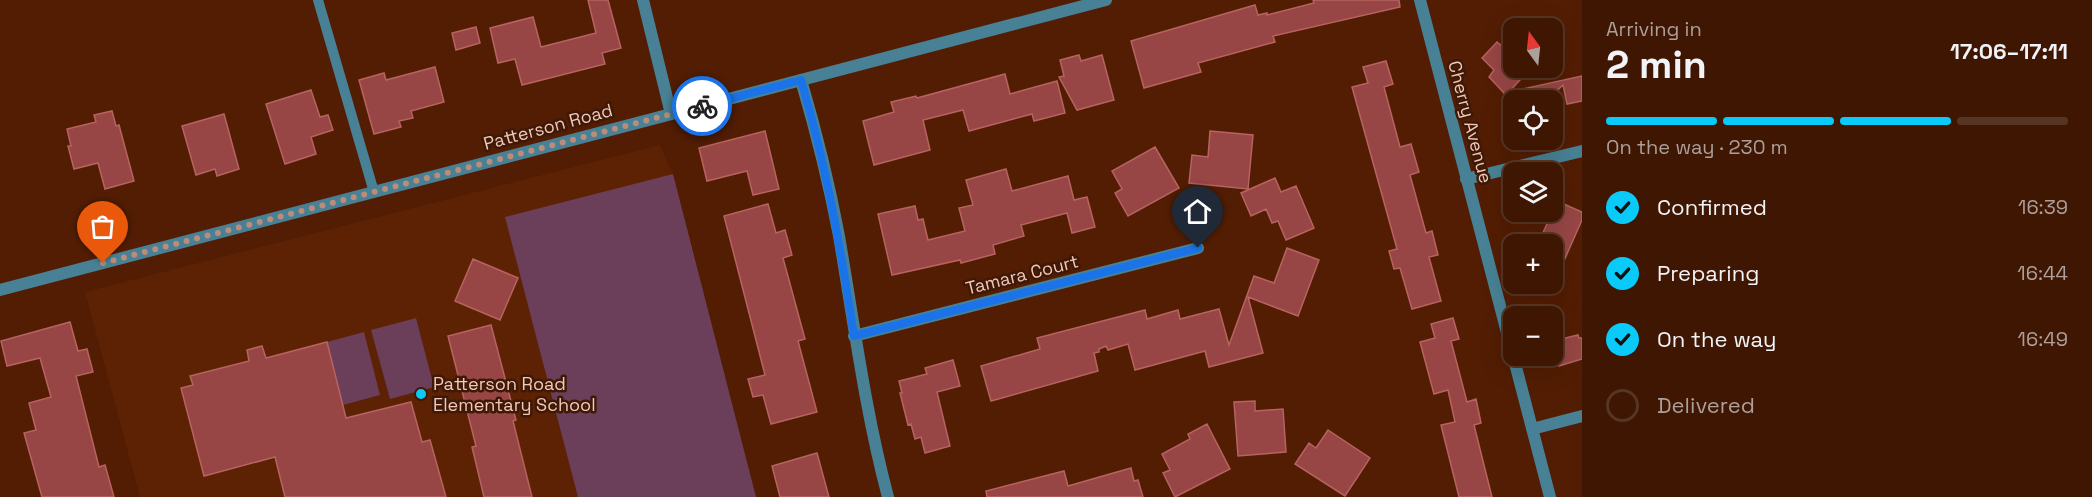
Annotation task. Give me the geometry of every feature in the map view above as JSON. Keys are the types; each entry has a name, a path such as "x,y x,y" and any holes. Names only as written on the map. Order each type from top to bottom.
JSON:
{"street":[{"path":"643,0 671,114"},
{"name":"Patterson Road","path":"0,290 1106,0"},
{"name":"Cherry Avenue","path":"1420,0 1550,497"},
{"path":"801,80 816,132 838,234 854,336 888,497"},
{"path":"1466,179 1582,151"},
{"name":"Tamara Court","path":"854,336 1198,248"},
{"path":"1532,429 1582,416"}],"lane":[{"path":"318,0 374,192"}],"shaded area":[{"name":"Patterson Road Elementary School","path":"660,145 673,174 756,497 140,497 85,292"},
{"path":"673,174 756,497 578,497 505,217"},
{"path":"416,318 434,387 390,399 371,330"},
{"path":"364,332 380,395 343,405 327,342"}],"building":[{"path":"588,0 608,0 621,48 602,53 605,64 522,85 515,59 498,63 490,28 533,17 541,47 596,33"},
{"path":"1313,0 1399,0 1400,7 1273,36 1275,42 1198,63 1201,72 1144,88 1131,41 1255,5 1258,15 1267,13 1267,15 1314,3"},
{"path":"476,27 480,43 456,50 452,33"},
{"path":"1497,42 1503,47 1503,78 1522,78 1511,90 1503,90 1503,92 1489,77 1494,70 1482,58"},
{"path":"1079,55 1081,61 1102,55 1114,100 1077,110 1059,77 1064,76 1060,60"},
{"path":"1386,61 1393,84 1384,87 1400,147 1411,144 1419,172 1410,175 1426,233 1432,231 1438,255 1429,257 1441,301 1412,309 1400,268 1394,269 1389,251 1397,249 1352,87 1368,83 1363,67"},
{"path":"435,67 444,102 411,111 413,118 399,121 401,127 374,134 359,80 384,73 386,80"},
{"path":"1005,74 1010,94 1057,81 1065,113 1034,121 1032,114 969,131 963,110 923,120 930,150 874,165 863,121 894,112 891,102 916,96 917,98"},
{"path":"1582,76 1582,101 1567,104 1563,85 1558,90 1518,90"},
{"path":"311,90 320,117 328,115 333,130 311,137 316,154 285,164 266,104"},
{"path":"112,111 116,126 119,125 134,181 105,189 98,163 74,169 68,146 71,146 67,129 96,122 94,115"},
{"path":"224,114 239,169 217,176 215,169 196,175 182,126"},
{"path":"765,131 779,189 753,195 747,171 707,181 699,148"},
{"path":"1210,131 1253,135 1248,189 1189,183 1192,155 1208,157"},
{"path":"1155,147 1179,188 1128,216 1115,193 1122,189 1112,171"},
{"path":"1006,169 1012,191 1068,176 1074,200 1087,197 1095,227 1072,233 1067,213 1021,225 1024,236 993,245 995,254 961,263 960,260 892,275 878,214 915,206 918,220 923,219 928,240 965,231 959,208 973,205 966,180"},
{"path":"1275,178 1281,192 1296,186 1314,228 1286,240 1278,221 1272,223 1266,209 1251,216 1241,193"},
{"path":"768,204 776,233 785,230 792,255 783,258 805,339 798,341 817,412 771,424 763,395 753,397 748,379 765,375 724,216"},
{"path":"1563,204 1582,212 1582,220 1563,263 1563,234 1542,234 1548,222 1563,222"},
{"path":"1287,248 1319,260 1298,316 1248,297 1263,353 1209,367 1205,351 1135,370 1128,344 1108,350 1106,346 1094,353 1098,371 991,401 981,366 1040,349 1037,338 1145,310 1147,319 1178,310 1180,319 1219,309 1229,345 1254,276 1274,283"},
{"path":"473,259 518,278 500,320 455,301"},
{"path":"1453,318 1459,339 1451,341 1467,402 1476,399 1481,423 1474,425 1492,497 1459,497 1441,425 1455,422 1448,390 1434,394 1420,342 1435,338 1431,324"},
{"path":"70,322 78,351 87,349 93,372 76,376 99,467 105,465 114,497 42,497 24,433 36,430 29,403 51,397 40,358 7,366 1,341"},
{"path":"491,325 516,420 513,421 532,497 484,497 472,447 476,446 448,336"},
{"path":"1578,335 1582,338 1582,359 1563,365 1563,339"},
{"path":"327,342 346,418 411,402 422,442 430,440 446,497 285,497 275,457 204,476 181,388 193,385 190,376 249,361 247,350 262,346 266,358"},
{"path":"953,360 960,386 937,392 950,446 925,453 921,437 915,439 911,424 908,425 899,381 927,374 925,368"},
{"path":"1255,401 1255,411 1283,409 1286,452 1238,456 1234,402"},
{"path":"1207,424 1230,469 1175,497 1163,473 1170,470 1162,454 1190,439 1188,434"},
{"path":"1328,430 1370,458 1345,496 1295,464 1309,443 1316,448"},
{"path":"817,453 829,497 780,497 772,466"},
{"path":"1131,468 1134,481 1138,480 1143,497 987,497 986,491 1064,471 1068,486"}],"way so far":[{"path":"103,263 702,106"}],"place":[{"name":"Patterson Road Elementary School","path":"421,394"}],"route":[{"path":"702,106 801,80 816,132 838,234 854,336 1198,248"}]}
